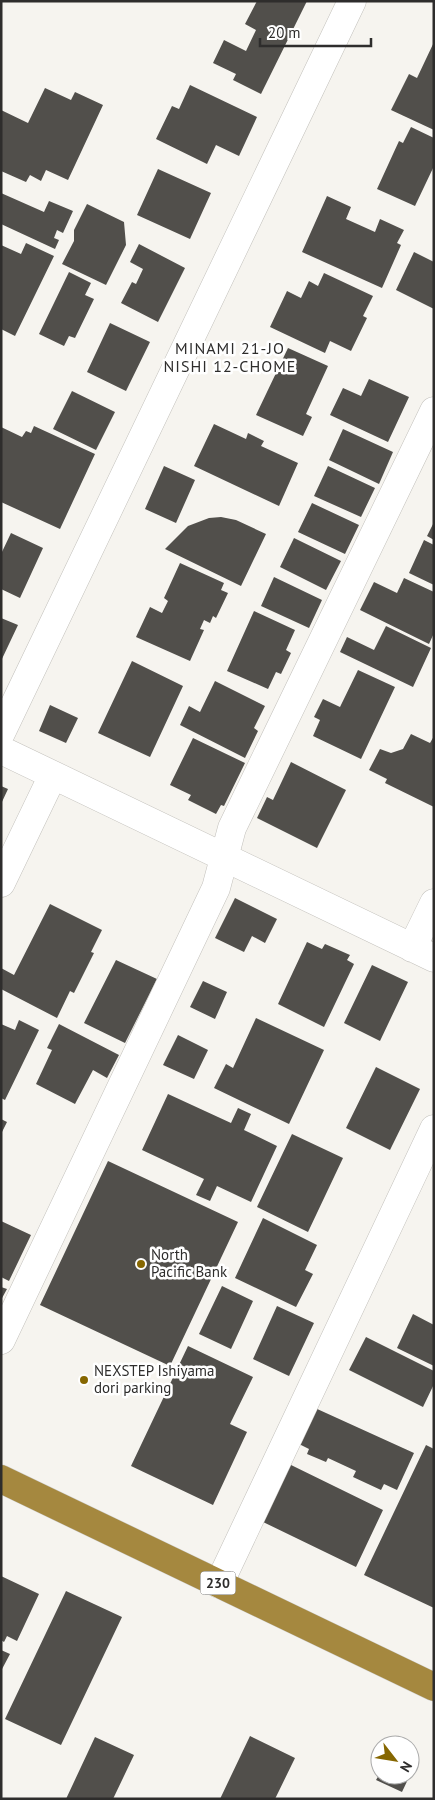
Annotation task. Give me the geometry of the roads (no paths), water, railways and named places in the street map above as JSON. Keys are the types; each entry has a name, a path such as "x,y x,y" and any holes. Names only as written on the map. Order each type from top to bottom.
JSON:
{"highway":[{"name":"230","path":"4,1487 220,1584 434,1687"}],"street":[{"path":"1,733 352,1"},
{"path":"1,1340 216,888 232,828 434,411"},
{"path":"1,750 423,953 434,903"},
{"path":"1,883 53,775"},
{"path":"220,1584 434,1129"}],"place":[{"name":"North Pacific Bank","path":"141,1264"},
{"name":"NEXSTEP Ishiyama dori parking","path":"84,1380"}],"district":[{"name":"MINAMI 21-JO NISHI 12-CHOME","path":"230,357"}]}
